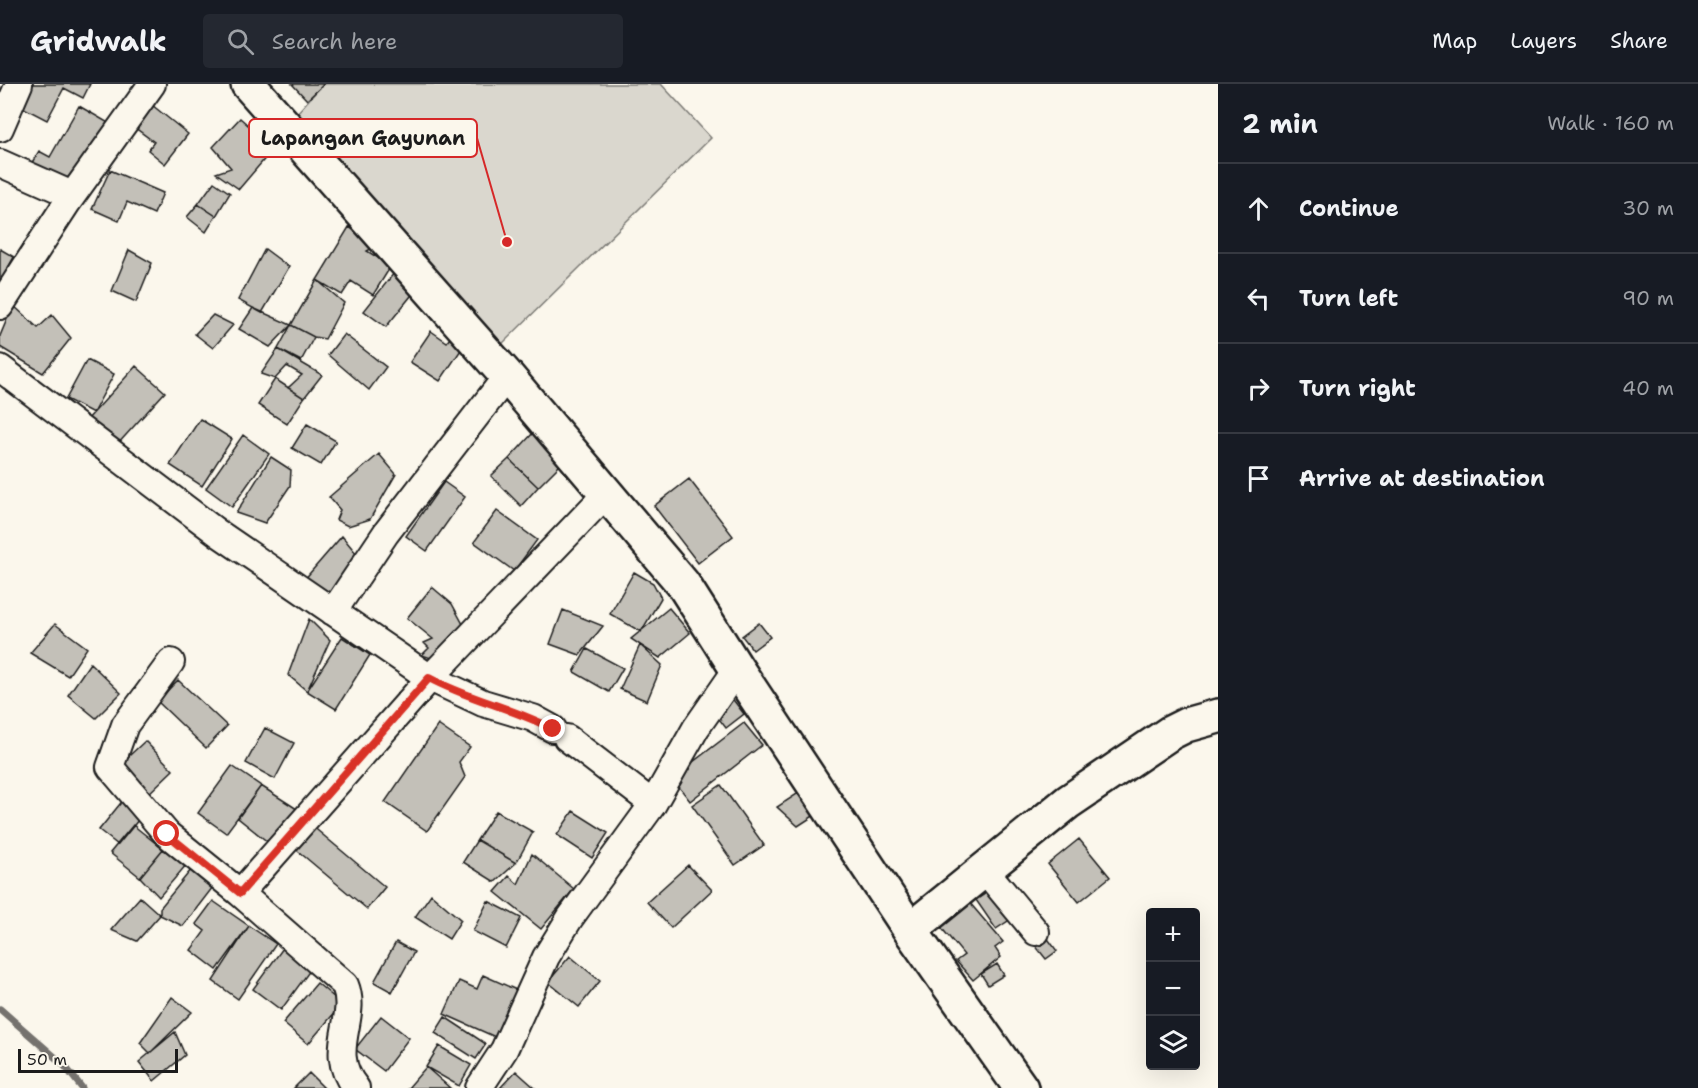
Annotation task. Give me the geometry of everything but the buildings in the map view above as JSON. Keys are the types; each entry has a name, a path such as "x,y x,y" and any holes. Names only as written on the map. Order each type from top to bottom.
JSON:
{"street":[{"path":"0,128 19,84"},
{"path":"0,306 72,195 152,84"},
{"path":"248,84 608,492 683,584 910,930 1021,1088"},
{"path":"0,163 72,195"},
{"path":"0,368 218,533 429,678 483,703 533,718 560,734 653,804"},
{"path":"333,612 386,533 507,376"},
{"path":"240,893 429,678 608,492"},
{"path":"171,662 125,725 110,767 167,834 240,893 343,982 349,997 342,1058 345,1071 356,1088"},
{"path":"479,1088 504,1050 529,992 558,937 653,804 696,728 737,669"},
{"path":"910,930 1068,802 1170,733 1186,725 1218,716"},
{"path":"984,868 1036,932"}],"shaded area":[{"path":"323,84 661,84 711,138 500,346 297,113"}],"waterway":[{"path":"0,1009 64,1065 82,1088"}],"place":[{"name":"Lapangan Gayunan","path":"507,242"}],"route":[{"path":"167,834 240,893 429,678 451,690 483,703 533,718 553,729"}]}
